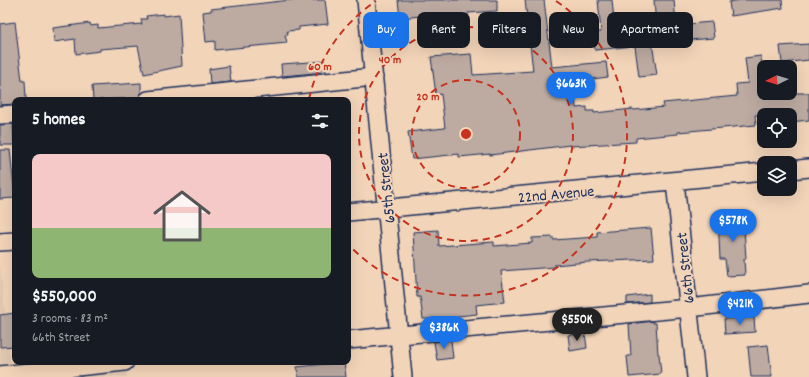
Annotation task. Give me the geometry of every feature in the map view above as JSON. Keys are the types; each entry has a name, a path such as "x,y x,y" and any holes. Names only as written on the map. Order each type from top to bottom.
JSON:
{"street":[{"name":"65th Street","path":"366,0 403,377"},
{"path":"177,97 374,77"},
{"path":"0,115 12,114"},
{"path":"797,169 809,168"},
{"name":"22nd Avenue","path":"351,212 675,182 757,173"},
{"name":"66th Street","path":"675,182 696,377"},
{"path":"0,242 12,241"},
{"path":"351,340 689,308 809,294"},
{"path":"0,374 94,365"}],"shaded area":[{"path":"0,265 12,377 0,377"},
{"path":"126,369 127,377 42,377"}],"building":[{"path":"291,0 325,0 328,24 299,27 299,30 287,31 288,35 285,35 287,43 215,50 215,41 206,42 203,12 211,11 211,9"},
{"path":"398,0 497,0 497,11 470,13 417,12 417,16 409,17 409,12 399,12"},
{"path":"525,0 544,0 552,67 606,62 608,77 585,80 585,85 574,87 576,108 587,107 587,111 594,111 594,113 664,107 663,103 737,96 736,84 748,83 745,58 761,56 761,60 757,60 757,100 797,100 797,93 809,93 809,120 797,121 797,108 757,108 757,115 755,115 756,125 678,132 678,134 636,138 636,142 570,145 490,155 459,157 459,154 412,159 408,132 445,128 441,94 436,95 431,57 471,54 473,75 533,71 530,48 541,48 541,12 526,12"},
{"path":"598,0 612,0 613,12 607,12 607,48 615,48 595,50 595,48 599,48 599,32 601,32"},
{"path":"654,0 674,0 675,12 655,12"},
{"path":"740,0 782,0 783,8 731,16 729,2"},
{"path":"164,14 164,16 179,14 182,66 144,74 138,46 100,49 100,51 76,54 75,39 54,42 53,28 90,23 91,26 98,25 98,28 142,24 141,19 147,19 146,16"},
{"path":"15,22 22,81 25,81 26,97 12,97 12,104 0,105 0,24"},
{"path":"712,22 714,38 693,40 693,24"},
{"path":"809,44 809,60 797,61 797,60 782,60 780,46"},
{"path":"635,48 653,48 657,75 639,77"},
{"path":"325,61 326,72 282,76 281,64"},
{"path":"229,66 231,82 210,84 209,69"},
{"path":"141,83 141,93 139,97 93,97 92,86"},
{"path":"12,124 12,145 0,145 0,125"},
{"path":"0,150 10,150 12,169 12,198 0,199"},
{"path":"743,213 746,259 744,259 745,275 727,276 725,259 720,259 718,215"},
{"path":"651,228 654,259 588,262 554,265 555,267 501,271 505,302 476,305 477,314 458,316 458,320 430,322 430,319 423,319 420,297 417,297 413,232 438,230 439,246 494,242 494,246 532,243 532,238 553,237 553,240 597,237 597,232"},
{"path":"650,294 650,302 627,304 627,297"},
{"path":"12,313 12,346 0,347 0,315"},
{"path":"754,317 755,332 725,334 724,319"},
{"path":"653,321 653,323 656,323 661,374 629,377 627,356 631,356 629,324"},
{"path":"585,333 587,348 570,351 568,335"},
{"path":"451,340 453,358 437,360 434,342"},
{"path":"768,345 772,377 751,377 748,347"},
{"path":"316,365 344,365 346,377 298,377 297,367"}]}
